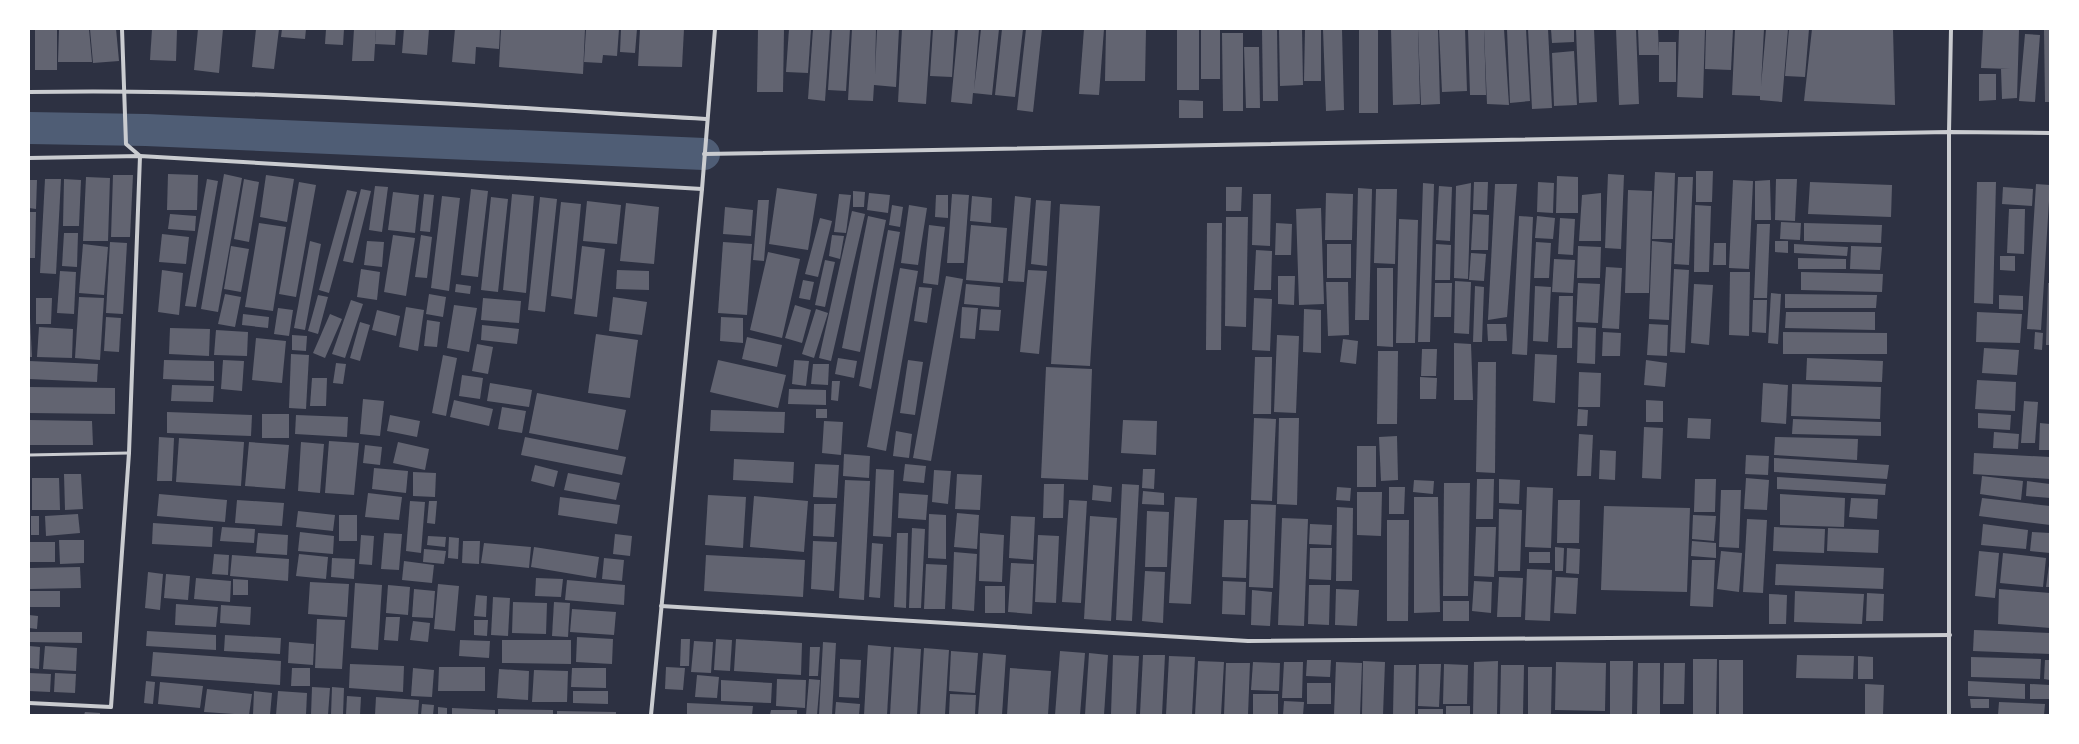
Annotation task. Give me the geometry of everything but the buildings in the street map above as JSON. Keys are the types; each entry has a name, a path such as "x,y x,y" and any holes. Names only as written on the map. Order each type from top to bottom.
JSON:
{"street":[{"path":"122,29 126,144 140,156"},
{"path":"650,715 702,189 706,119 715,29"},
{"path":"1949,715 1948,132 1951,29"},
{"path":"29,92 124,90 356,98 706,119"},
{"path":"704,154 1948,132 2050,133"},
{"path":"29,703 111,707 129,453 140,156"},
{"path":"29,158 140,156 702,189"},
{"path":"660,606 1248,641 1950,635"}],"lane":[{"path":"29,455 129,453"}],"waterway":[{"path":"29,128 146,130 704,154"}]}
